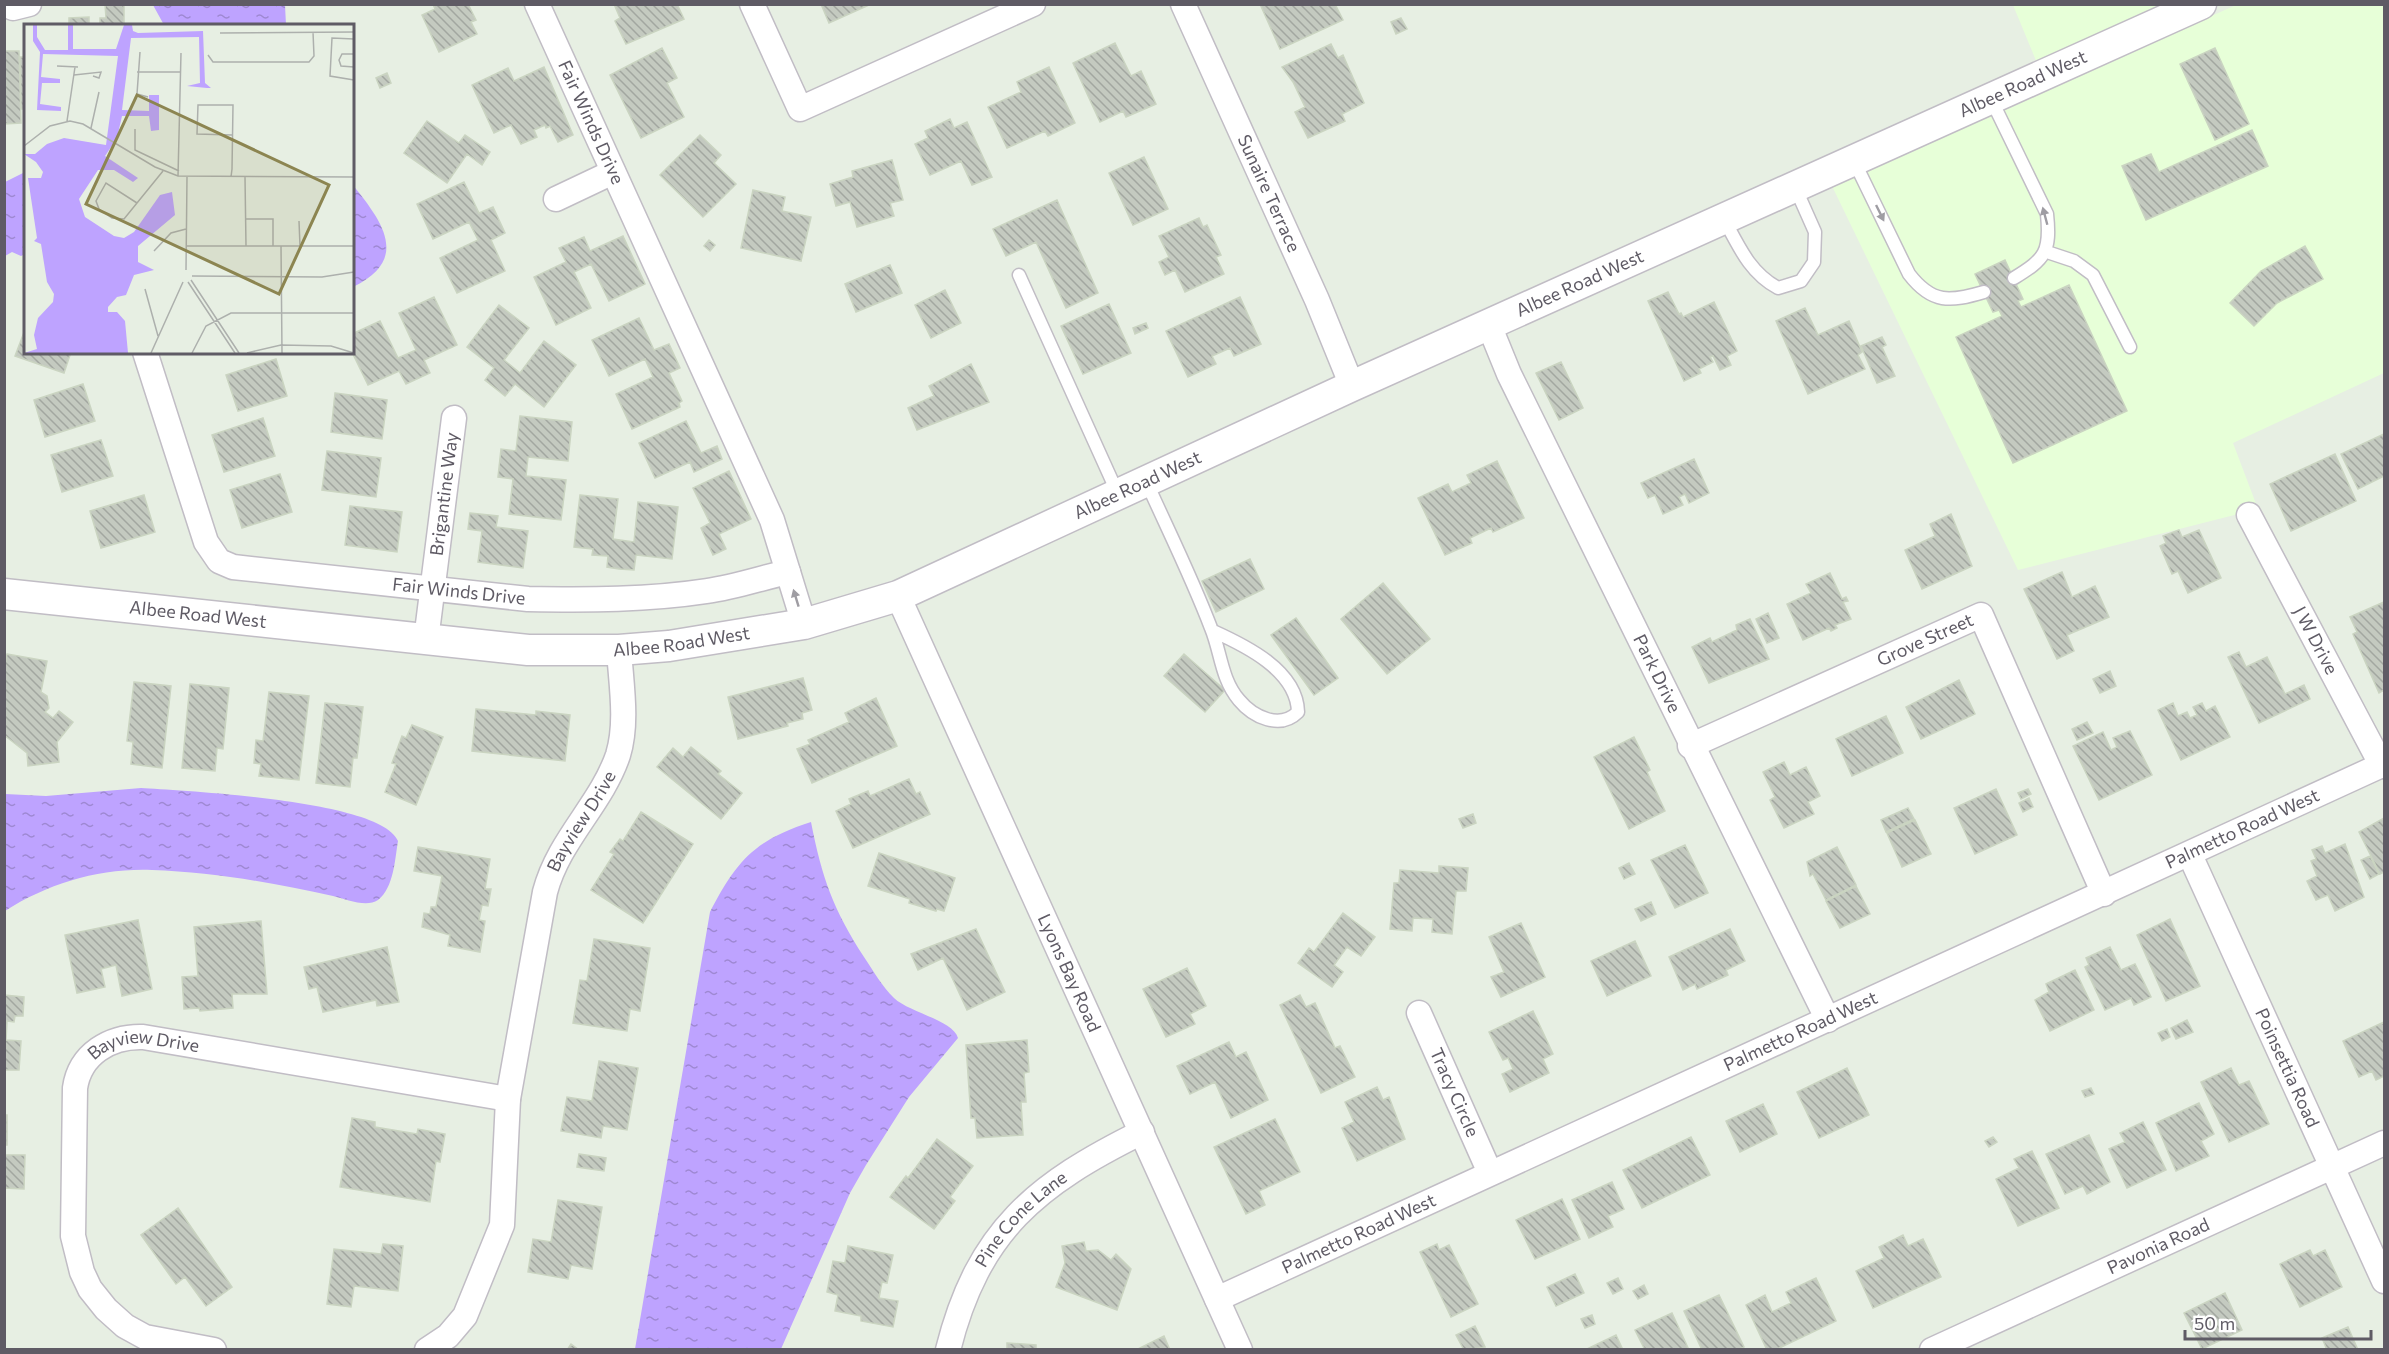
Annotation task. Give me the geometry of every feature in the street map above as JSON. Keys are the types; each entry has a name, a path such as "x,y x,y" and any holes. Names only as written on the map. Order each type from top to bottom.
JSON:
{"street":[{"path":"5,4 13,8 29,4"},
{"name":"Fair Winds Drive","path":"537,4 772,520 804,624"},
{"path":"752,4 800,109 1033,4"},
{"name":"Sunaire Terrace","path":"1183,4 1317,300 1352,386"},
{"name":"Albee Road West","path":"4,594 528,650 619,650 714,641 804,624 898,596 1352,386 2201,4"},
{"path":"556,199 614,172"},
{"name":"Park Drive","path":"1489,325 1515,385 1690,746 1827,1020"},
{"name":"Fair Winds Drive","path":"146,354 206,542 219,561 233,567 528,599 631,599 710,591 788,572"},
{"name":"Brigantine Way","path":"426,640 454,418"},
{"name":"J W Drive","path":"2249,515 2383,765"},
{"name":"Lyons Bay Road","path":"898,596 1240,1350"},
{"name":"Grove Street","path":"1690,746 1981,615 2104,894"},
{"name":"Bayview Drive","path":"426,1350 448,1336 465,1316 502,1225 508,1099 549,875 555,861 609,775 618,754 622,734 619,650"},
{"name":"Palmetto Road West","path":"1217,1299 2383,765"},
{"name":"Poinsettia Road","path":"2190,855 2385,1281"},
{"name":"Tracy Circle","path":"1419,1012 1490,1173"},
{"name":"Bayview Drive","path":"214,1350 145,1337 125,1326 106,1309 90,1289 82,1272 73,1236 75,1088 81,1068 91,1055 119,1039 143,1037 508,1099"},
{"name":"Pine Cone Lane","path":"948,1350 964,1301 978,1270 996,1241 1018,1213 1045,1188 1076,1166 1142,1132"},
{"name":"Pavonia Road","path":"1932,1350 2385,1143"}],"lane":[{"path":"1991,99 2047,214 2049,235 2047,252 2034,266 2014,278"},
{"path":"1854,161 1909,274 1919,287 1945,299 1960,299 1984,292"},
{"path":"1724,219 1745,260 1763,280 1778,288 1802,281 1814,262 1815,232 1795,187"},
{"path":"2047,252 2074,261 2093,275 2130,347"},
{"path":"1019,275 1118,494"},
{"path":"1146,481 1213,631 1228,684 1249,712 1271,721 1284,721 1298,712 1297,704 1278,672 1254,650 1213,631"}],"shaded area":[{"path":"2013,5 2166,5 2037,63"},
{"path":"2236,5 2384,5 2384,373 2233,443 2258,509 2018,570 1832,186"}],"water":[{"path":"153,5 285,5 286,24 163,24"},
{"path":"24,172 24,254 21,256 12,252 5,256 5,182"},
{"path":"354,187 381,225 386,239 386,252 382,264 371,276 354,286"},
{"path":"141,788 280,800 357,816 384,827 398,841 391,881 378,900 362,903 243,879 175,871 133,870 94,875 57,885 5,911 5,794 46,796"},
{"path":"811,822 824,877 830,892 844,924 878,979 894,998 948,1026 958,1038 909,1097 850,1193 781,1349 635,1349 710,912 729,879 750,854 775,836"}],"building":[{"path":"105,4 124,4 124,24 100,24 100,18 106,18"},
{"path":"433,4 468,4 476,20 471,22 477,34 439,52 422,15 435,9"},
{"path":"614,4 677,4 684,19 626,44 615,21 620,18"},
{"path":"821,4 869,4 869,5 829,23"},
{"path":"1260,4 1335,4 1343,20 1280,49"},
{"path":"89,17 89,24 69,24 69,18"},
{"path":"1401,18 1407,29 1396,34 1391,22"},
{"path":"1115,43 1131,76 1141,71 1156,104 1126,117 1123,111 1100,122 1073,63"},
{"path":"1331,44 1338,58 1343,55 1364,103 1342,114 1345,121 1308,138 1295,112 1305,107 1293,82 1282,67"},
{"path":"662,48 677,78 667,83 684,117 641,138 610,75"},
{"path":"2215,48 2249,124 2215,140 2180,64"},
{"path":"4,51 19,51 21,123 4,124"},
{"path":"20,57 24,57 24,109 21,109"},
{"path":"544,67 573,135 558,142 550,126 546,128 545,125 534,130 537,137 521,144 511,125 494,133 472,85 508,68 514,81"},
{"path":"1049,67 1075,123 1048,136 1045,131 1007,148 988,107 1021,92 1017,82"},
{"path":"387,73 391,83 380,88 376,78"},
{"path":"950,119 954,128 967,122 992,177 972,185 961,161 930,175 915,144 928,138 925,131"},
{"path":"427,121 459,143 465,135 490,152 482,165 467,154 447,183 404,153"},
{"path":"2252,130 2268,166 2146,220 2122,166 2151,154 2159,172"},
{"path":"700,135 721,155 714,163 736,184 703,217 660,175"},
{"path":"1144,157 1168,209 1133,225 1109,173"},
{"path":"892,160 903,200 890,203 894,216 857,227 850,202 836,206 830,184 853,177 852,171"},
{"path":"464,182 479,213 493,207 505,233 491,240 505,271 457,293 440,258 478,240 469,222 433,239 417,204"},
{"path":"753,190 785,197 782,211 811,217 801,261 741,248"},
{"path":"1057,200 1098,293 1066,308 1036,242 1006,256 993,229"},
{"path":"1199,218 1203,227 1207,225 1221,255 1216,257 1224,274 1185,292 1175,270 1165,275 1159,262 1169,257 1159,236"},
{"path":"623,236 645,284 609,301 591,264 574,272 591,308 556,325 534,277 566,262 559,248 584,237 590,251"},
{"path":"709,240 715,245 710,251 704,246"},
{"path":"2305,246 2323,279 2277,303 2254,326 2230,303 2261,271"},
{"path":"2005,260 2023,299 2018,301 2021,307 2069,285 2127,411 2013,463 1956,337 2002,316 1999,310 1993,312 1975,274"},
{"path":"890,265 902,293 856,312 845,284"},
{"path":"945,290 961,323 931,338 915,305"},
{"path":"1668,292 1679,314 1681,313 1683,317 1714,302 1737,351 1727,356 1731,365 1720,370 1713,356 1710,357 1713,362 1699,369 1701,373 1684,381 1648,301"},
{"path":"434,297 457,345 424,360 430,373 406,384 399,371 368,385 353,354 354,333 380,321 398,358 416,350 399,313"},
{"path":"1240,297 1261,344 1234,356 1230,348 1212,356 1216,364 1188,377 1166,331"},
{"path":"1109,304 1131,353 1083,374 1061,326"},
{"path":"499,305 529,328 504,360 520,373 544,341 576,365 544,407 515,384 505,396 485,380 494,368 467,347"},
{"path":"1805,308 1818,335 1849,321 1862,352 1858,355 1865,369 1808,394 1776,321"},
{"path":"639,318 654,350 669,344 680,368 669,373 682,401 679,403 680,407 632,429 616,394 653,377 645,359 609,376 592,340"},
{"path":"1146,323 1148,328 1135,334 1133,328"},
{"path":"24,332 24,354 70,354 64,373 15,356"},
{"path":"1882,337 1886,345 1882,347 1895,376 1877,383 1861,346"},
{"path":"276,359 287,396 238,411 226,375"},
{"path":"1561,362 1583,408 1559,420 1536,373"},
{"path":"971,364 989,402 917,430 908,408 934,396 929,386"},
{"path":"83,384 95,421 45,437 34,400"},
{"path":"335,393 387,400 382,439 331,432"},
{"path":"520,416 572,422 568,461 528,457 526,476 566,480 561,520 509,514 513,479 498,477 501,449 516,451"},
{"path":"263,418 275,456 224,472 212,435"},
{"path":"686,421 701,453 717,446 722,459 694,472 690,462 655,478 639,443"},
{"path":"2384,434 2384,476 2358,489 2341,454"},
{"path":"101,440 113,476 62,492 51,455"},
{"path":"327,451 381,458 376,497 322,490"},
{"path":"2335,454 2356,501 2291,531 2270,484"},
{"path":"1694,459 1709,493 1689,503 1685,494 1679,497 1683,505 1663,514 1655,495 1648,498 1641,483"},
{"path":"1497,461 1524,518 1493,532 1491,528 1470,538 1472,543 1445,555 1418,498 1448,484 1452,492 1471,483 1467,475"},
{"path":"729,471 751,519 719,534 726,549 713,555 701,528 710,523 693,488"},
{"path":"280,474 292,512 242,528 230,490"},
{"path":"144,495 155,532 101,548 90,511"},
{"path":"580,495 618,499 613,539 634,542 638,502 678,507 672,559 636,555 634,570 619,569 607,567 608,556 592,555 593,549 574,547"},
{"path":"350,506 402,512 397,552 345,545"},
{"path":"470,513 498,516 496,527 528,531 523,568 478,562 482,531 468,529"},
{"path":"1951,514 1972,566 1922,589 1905,550 1935,536 1930,524"},
{"path":"2179,530 2182,537 2199,530 2221,578 2188,593 2178,571 2172,574 2160,546 2166,543 2163,536"},
{"path":"1250,559 1264,589 1216,612 1202,581"},
{"path":"2062,572 2072,597 2095,586 2109,617 2067,635 2074,651 2057,659 2024,589"},
{"path":"1830,573 1842,599 1846,597 1848,601 1843,602 1851,619 1835,625 1837,628 1831,631 1829,628 1803,640 1787,604 1811,593 1806,584"},
{"path":"1383,583 1430,639 1387,674 1341,619"},
{"path":"2384,602 2384,690 2379,693 2353,634 2357,632 2350,617"},
{"path":"1768,613 1779,638 1767,643 1756,619"},
{"path":"1296,618 1338,678 1314,695 1271,635"},
{"path":"1750,619 1769,659 1709,683 1692,647 1710,638 1712,642 1737,630 1736,625"},
{"path":"2239,652 2246,667 2267,657 2285,694 2304,685 2310,699 2259,723 2228,657"},
{"path":"7,654 47,661 41,692 47,696 49,708 45,712 53,718 59,711 73,722 57,742 59,762 28,766 27,753 4,735 4,669"},
{"path":"1184,654 1225,690 1205,712 1164,676"},
{"path":"2110,671 2116,686 2100,693 2093,679"},
{"path":"803,678 812,710 802,713 803,719 787,723 788,726 738,739 728,697"},
{"path":"1959,680 1975,714 1921,739 1906,707"},
{"path":"134,682 171,686 162,768 131,764 133,742 127,741"},
{"path":"190,684 229,688 223,749 217,748 215,771 182,768"},
{"path":"269,692 309,696 299,780 259,776 261,764 254,763 256,740 263,741"},
{"path":"876,698 897,746 812,783 797,749 810,744 808,740 849,722 845,713"},
{"path":"325,703 363,707 357,758 353,758 350,787 316,783"},
{"path":"2173,703 2178,716 2187,712 2190,718 2197,715 2193,707 2202,703 2206,711 2215,706 2230,737 2181,760 2158,710"},
{"path":"476,709 536,715 536,711 570,715 565,761 472,751"},
{"path":"1886,716 1903,753 1852,776 1836,739"},
{"path":"2087,722 2093,733 2077,740 2072,729"},
{"path":"412,725 443,737 416,805 385,792 396,764 392,763 402,736 406,738"},
{"path":"2130,731 2152,775 2099,800 2073,746 2103,732 2111,750 2117,747 2113,738"},
{"path":"1634,737 1650,770 1647,772 1665,811 1629,829 1594,757"},
{"path":"691,747 721,771 718,774 742,793 721,819 657,767 673,748 683,757"},
{"path":"1784,762 1790,775 1806,767 1820,796 1808,802 1814,814 1784,828 1770,800 1775,797 1763,772"},
{"path":"909,779 916,794 920,792 930,814 853,848 836,811 851,804 849,799 868,791 870,796"},
{"path":"1996,789 2017,835 1975,854 1954,808"},
{"path":"2028,789 2031,794 2021,799 2018,793"},
{"path":"2029,798 2033,807 2023,812 2019,803"},
{"path":"1908,808 1914,819 1886,832 1881,820"},
{"path":"641,812 693,844 643,923 591,890 614,854 610,852 620,839 623,841"},
{"path":"1473,814 1476,823 1463,828 1459,819"},
{"path":"2384,818 2384,872 2380,874 2359,832"},
{"path":"1915,820 1931,854 1902,867 1887,833"},
{"path":"2345,844 2364,897 2335,911 2328,895 2316,900 2307,881 2317,876 2311,861 2316,859 2312,850 2322,846 2325,853"},
{"path":"1685,845 1708,893 1675,908 1651,860"},
{"path":"418,847 490,859 485,889 491,889 488,906 482,905 479,920 485,921 480,952 448,946 450,935 422,927 424,913 430,914 431,907 436,907 442,876 414,871"},
{"path":"1837,847 1856,885 1826,900 1813,874 1810,876 1807,862"},
{"path":"879,853 955,878 944,911 909,903 910,899 868,886"},
{"path":"2370,856 2379,874 2370,879 2361,860"},
{"path":"1629,863 1635,874 1624,879 1619,868"},
{"path":"1439,866 1468,868 1466,891 1456,891 1452,934 1432,932 1433,919 1413,918 1412,931 1390,929 1394,883 1399,883 1400,870 1439,873"},
{"path":"1856,886 1870,914 1840,928 1826,901"},
{"path":"1651,902 1656,914 1641,921 1635,909"},
{"path":"1343,913 1375,937 1361,956 1347,947 1334,965 1343,972 1332,987 1298,963 1309,948 1314,952"},
{"path":"2170,919 2200,986 2166,1001 2137,935"},
{"path":"138,920 152,989 122,996 116,965 101,969 105,987 77,993 65,935"},
{"path":"261,921 267,994 232,994 233,1008 200,1011 199,1008 184,1009 182,977 198,976 194,927"},
{"path":"1521,923 1545,977 1501,997 1491,977 1504,972 1489,937"},
{"path":"976,929 1005,992 967,1010 943,958 918,970 911,954"},
{"path":"1730,929 1745,961 1726,970 1728,975 1697,989 1695,984 1683,990 1669,957"},
{"path":"594,939 650,948 640,1011 630,1009 627,1031 573,1023 580,980 587,981"},
{"path":"1635,941 1651,976 1607,996 1591,961"},
{"path":"387,947 399,1002 377,1006 376,1000 323,1012 317,987 309,989 304,967"},
{"path":"2110,947 2121,970 2135,964 2151,997 2134,1005 2131,998 2105,1010 2085,967 2089,965 2086,958"},
{"path":"1187,968 1206,1006 1190,1014 1195,1024 1166,1037 1143,989"},
{"path":"2075,970 2094,1010 2050,1031 2035,1000 2049,992 2046,984"},
{"path":"4,995 24,997 23,1016 15,1016 14,1022 7,1021 6,1040 21,1041 19,1070 4,1070"},
{"path":"1300,995 1306,1007 1315,1003 1335,1048 1340,1046 1355,1077 1321,1093 1280,1005"},
{"path":"1533,1011 1553,1054 1543,1059 1549,1073 1510,1092 1502,1074 1513,1069 1508,1058 1503,1060 1489,1032"},
{"path":"2187,1020 2193,1032 2176,1039 2171,1028"},
{"path":"2384,1022 2384,1076 2376,1080 2372,1071 2359,1077 2343,1041"},
{"path":"2167,1029 2170,1037 2162,1041 2158,1033"},
{"path":"1027,1040 1029,1072 1024,1073 1026,1102 1021,1102 1023,1135 977,1138 975,1118 971,1118 966,1045"},
{"path":"1229,1042 1236,1057 1246,1052 1268,1100 1231,1118 1215,1082 1190,1094 1177,1066"},
{"path":"599,1061 638,1068 627,1130 603,1126 601,1138 561,1131 567,1097 592,1101"},
{"path":"1847,1068 1869,1115 1819,1138 1797,1092"},
{"path":"2231,1068 2239,1085 2249,1081 2269,1124 2229,1142 2201,1082"},
{"path":"1377,1087 1383,1100 1389,1097 1405,1139 1357,1161 1342,1128 1354,1122 1345,1102"},
{"path":"2091,1088 2094,1094 2085,1097 2082,1091"},
{"path":"2199,1103 2214,1134 2201,1141 2209,1156 2176,1171 2156,1123"},
{"path":"1763,1104 1777,1134 1740,1152 1726,1121"},
{"path":"4,1115 7,1115 7,1145 4,1145"},
{"path":"352,1118 375,1122 375,1127 417,1134 418,1129 445,1134 440,1162 436,1161 430,1202 340,1187"},
{"path":"1275,1119 1300,1172 1259,1191 1265,1205 1246,1214 1214,1147"},
{"path":"2143,1122 2166,1170 2127,1188 2109,1149 2125,1142 2120,1133"},
{"path":"2089,1135 2110,1182 2087,1194 2083,1186 2065,1194 2046,1154"},
{"path":"1691,1137 1710,1175 1642,1208 1623,1170"},
{"path":"1993,1137 1997,1142 1989,1147 1985,1141"},
{"path":"937,1139 973,1166 950,1197 955,1201 934,1229 890,1197 906,1176 908,1178"},
{"path":"2032,1151 2059,1208 2018,1226 1996,1179 2019,1168 2014,1159"},
{"path":"579,1154 606,1158 604,1171 577,1167"},
{"path":"4,1155 25,1155 24,1189 4,1188"},
{"path":"1612,1182 1624,1209 1608,1216 1613,1227 1589,1238 1572,1200"},
{"path":"1562,1199 1580,1239 1535,1259 1516,1220"},
{"path":"558,1200 602,1207 592,1269 571,1265 568,1279 528,1272 533,1239 551,1242"},
{"path":"178,1208 232,1287 206,1306 185,1277 176,1284 141,1235"},
{"path":"1903,1235 1908,1246 1923,1239 1941,1277 1873,1308 1856,1271 1884,1258 1879,1247"},
{"path":"1084,1242 1086,1251 1098,1250 1111,1260 1116,1254 1131,1269 1117,1310 1056,1287 1065,1263 1062,1246"},
{"path":"383,1244 403,1246 398,1291 354,1286 351,1307 327,1304 334,1249 381,1254"},
{"path":"1437,1244 1439,1250 1449,1245 1478,1304 1451,1317 1420,1252"},
{"path":"848,1246 893,1255 887,1283 882,1282 879,1298 898,1301 893,1327 861,1321 861,1316 835,1311 838,1295 827,1292 833,1261 845,1263"},
{"path":"2310,1250 2313,1256 2325,1250 2342,1287 2300,1307 2280,1264"},
{"path":"1575,1274 1584,1293 1556,1306 1547,1287"},
{"path":"1618,1278 1623,1289 1613,1294 1607,1283"},
{"path":"1816,1278 1836,1321 1775,1350 1767,1350 1746,1305 1765,1295 1772,1312 1791,1303 1786,1292"},
{"path":"1644,1285 1648,1294 1638,1299 1633,1291"},
{"path":"2225,1293 2242,1330 2202,1349 2184,1313"},
{"path":"1719,1295 1744,1347 1738,1350 1702,1350 1684,1311"},
{"path":"1672,1313 1689,1350 1645,1350 1635,1330"},
{"path":"1592,1315 1595,1324 1585,1328 1581,1319"},
{"path":"1475,1326 1485,1347 1464,1350 1456,1335"},
{"path":"2348,1327 2358,1350 2327,1350 2322,1338"},
{"path":"1616,1335 1623,1350 1585,1350"},
{"path":"1164,1336 1170,1350 1136,1350"},
{"path":"1007,1343 1036,1345 1036,1350 1007,1350"},
{"path":"571,1344 579,1350 567,1350"}]}
